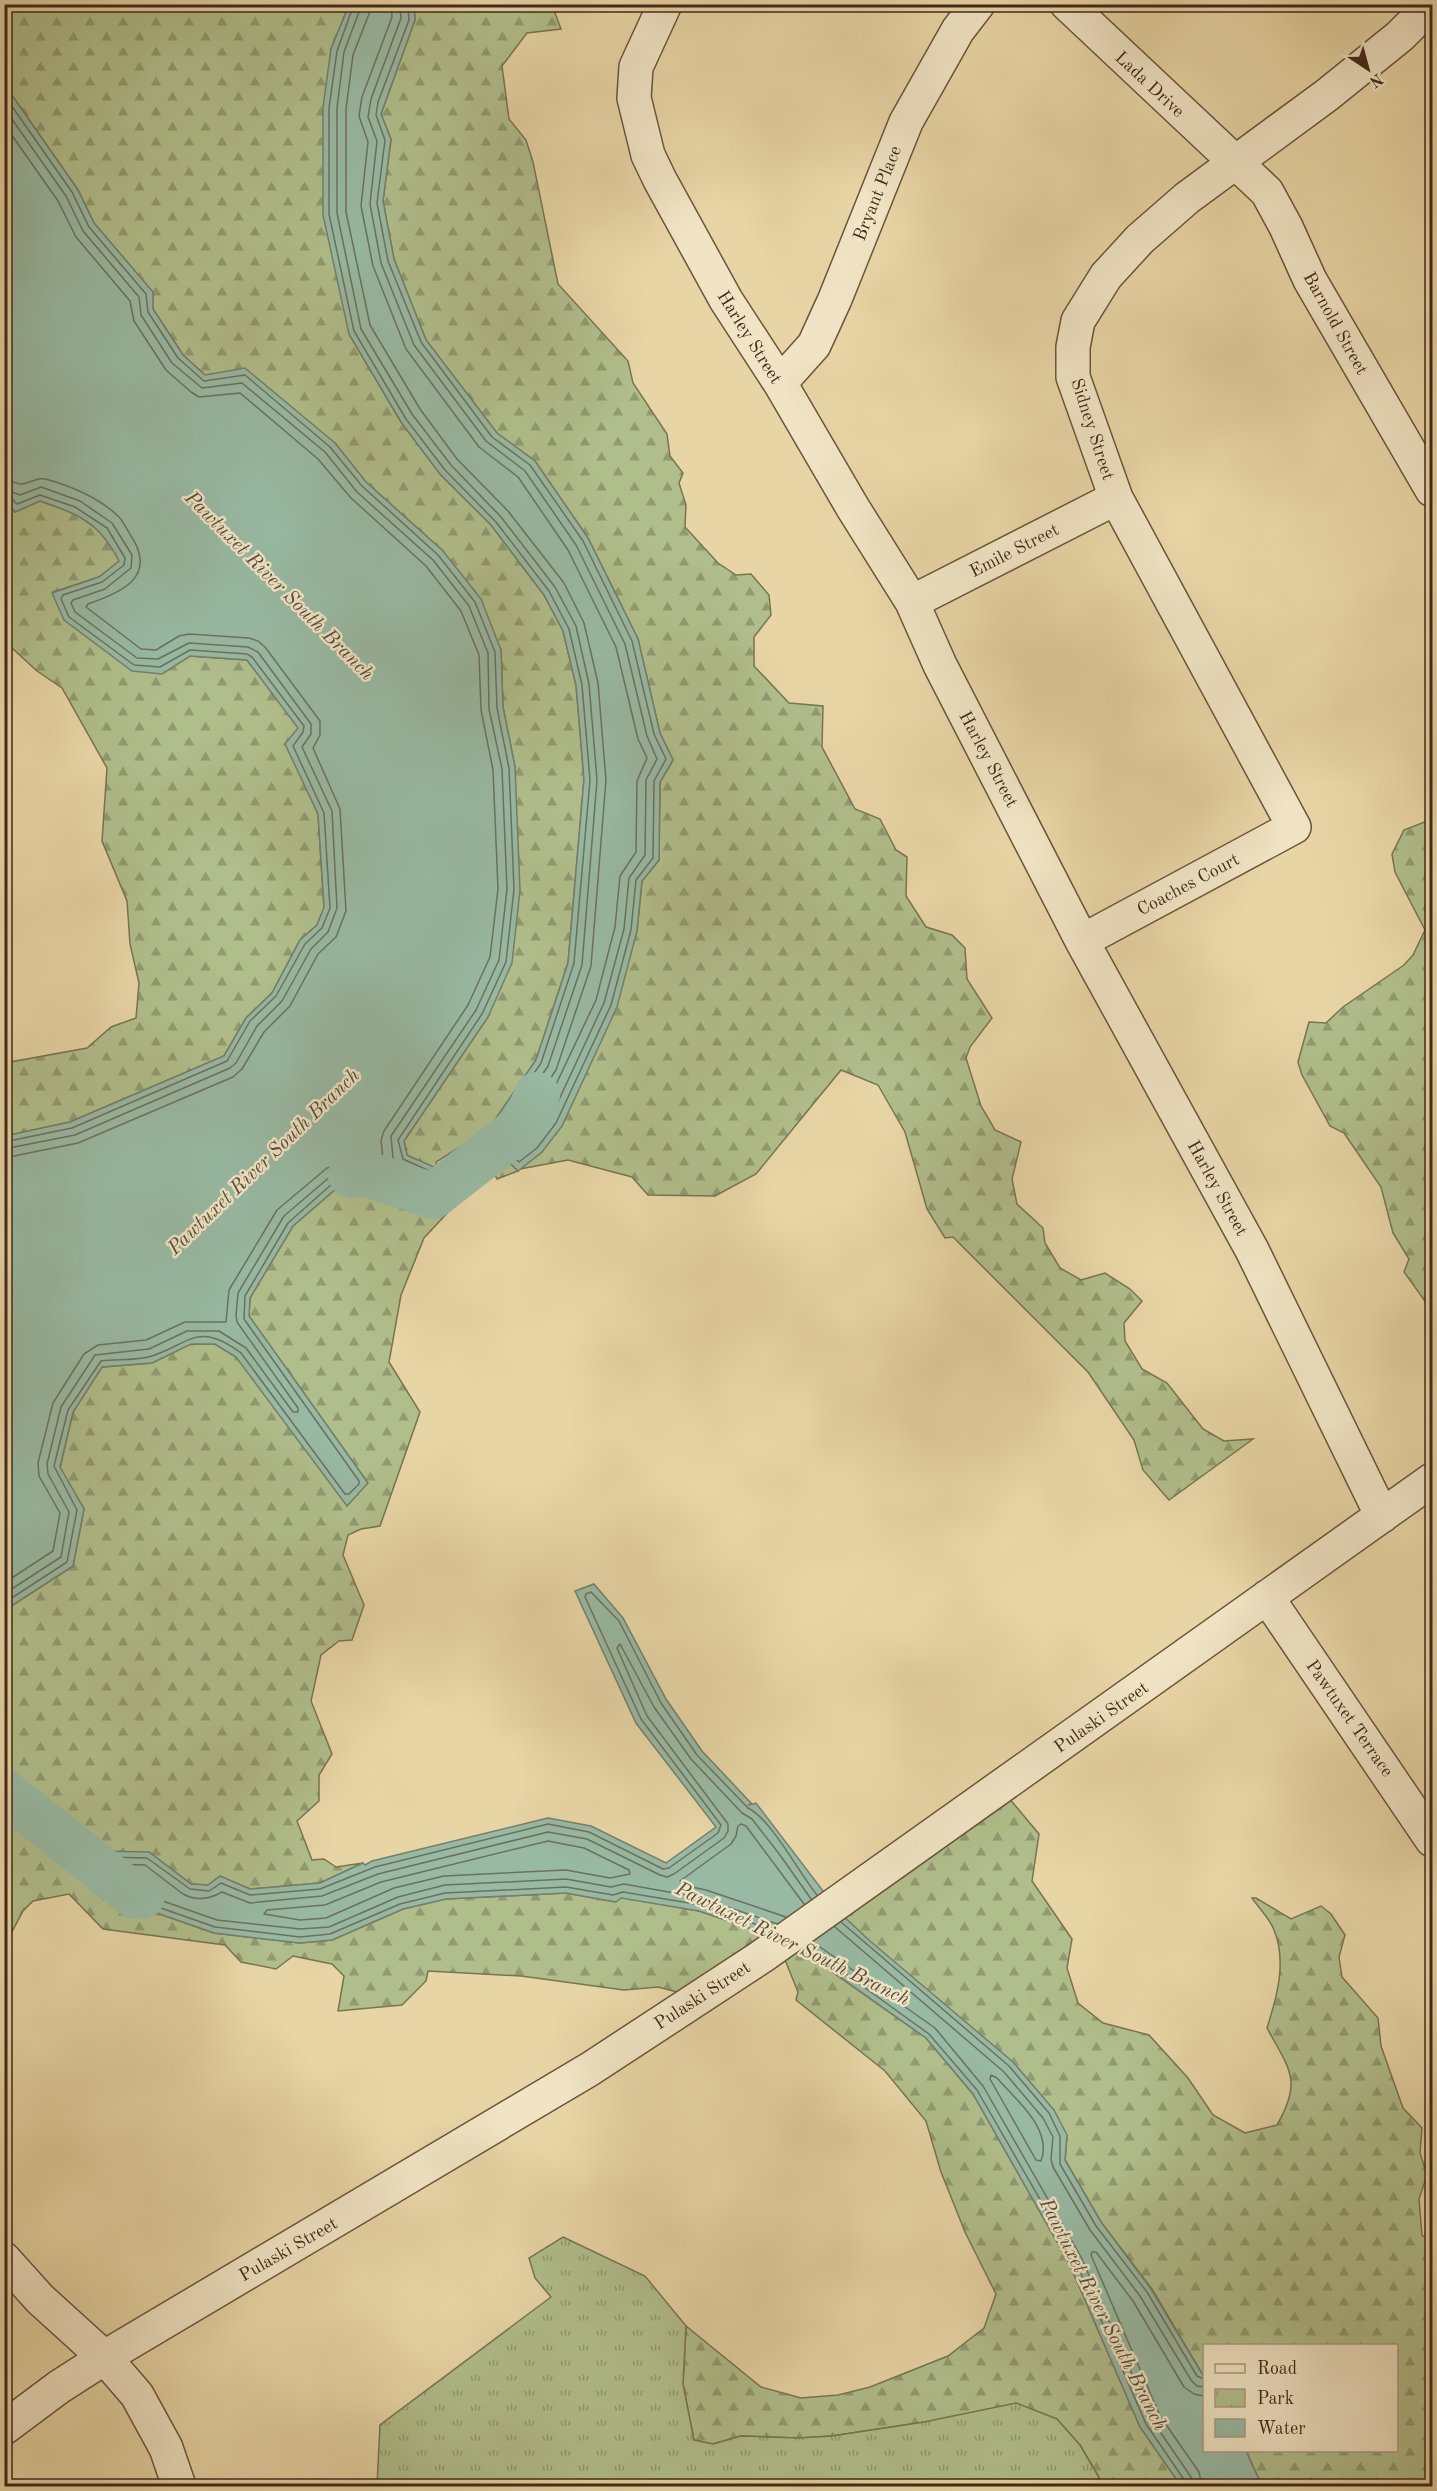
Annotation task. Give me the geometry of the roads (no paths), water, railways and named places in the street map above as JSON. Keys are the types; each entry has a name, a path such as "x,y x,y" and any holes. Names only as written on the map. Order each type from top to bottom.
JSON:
{"street":[{"name":"Harley Street","path":"665,4 636,67 634,98 648,155 721,291 780,383 853,508 912,602 940,665 1082,941 1252,1250 1382,1516"},
{"name":"Bryant Place","path":"780,383 814,345 835,299 906,122 958,30 978,4"},
{"name":"Lada Drive","path":"1067,4 1158,92 1235,161"},
{"name":"Sidney Street","path":"1294,827 1116,498 1073,377 1073,347 1078,321 1106,276 1140,239 1187,198 1235,161 1327,95 1400,36 1432,4"},
{"name":"Barnold Street","path":"1235,161 1267,192 1310,280 1432,490"},
{"name":"Emile Street","path":"912,602 1116,498"},
{"name":"Coaches Court","path":"1082,941 1294,827"},
{"name":"Pulaski Street","path":"4,2428 59,2387 105,2358 590,2069 761,1957 1432,1480"},
{"name":"Pawtuxet Terrace","path":"1268,1597 1432,1840"},
{"path":"4,2259 40,2299 105,2358 137,2395 166,2448 179,2487"}],"water":[{"path":"349,5 414,5 415,20 381,114 391,139 383,201 394,259 426,340 497,433 535,461 588,538 638,639 660,733 673,760 660,782 659,860 642,881 637,931 617,1007 562,1126 542,1152 518,1171 503,1156 492,1124 536,1060 568,963 584,779 576,685 563,631 544,595 491,525 440,474 401,422 349,334 323,215 323,107 331,49"},
{"path":"5,88 78,190 94,223 153,292 153,309 183,355 205,375 245,368 335,443 366,482 443,551 481,599 501,650 503,707 515,767 520,890 512,963 488,1017 404,1141 407,1155 442,1172 454,1191 445,1195 369,1181 337,1188 293,1226 250,1298 249,1316 368,1483 347,1506 236,1357 215,1344 191,1344 152,1363 102,1367 73,1412 60,1467 84,1509 73,1566 5,1610 5,1136 70,1122 224,1056 246,1018 272,993 300,940 317,925 324,907 318,814 285,744 298,728 247,660 190,656 162,674 132,671 64,620 52,593 99,577 119,561 104,537 87,522 54,506 40,501 15,512 5,499"},
{"path":"594,1584 623,1618 666,1699 702,1751 751,1803 749,1805 756,1803 839,1912 1013,2062 1054,2110 1067,2135 1065,2160 1101,2222 1151,2289 1203,2375 1203,2452 1246,2452 1262,2486 1181,2486 1140,2427 1069,2263 973,2094 926,2038 789,1941 699,1911 621,1898 616,1902 566,1893 446,1899 403,1909 332,1940 300,1943 214,1933 94,1891 80,1873 103,1851 149,1852 191,1884 208,1885 220,1876 250,1889 320,1883 363,1863 365,1865 372,1861 548,1818 591,1826 666,1863 716,1827 636,1723 575,1591"}],"waterway":[{"path":"351,1175 358,1171 433,1196 525,1124 537,1095"},
{"name":"Pawtuxet River South Branch","path":"4,1792 135,1896 142,1896"}]}
